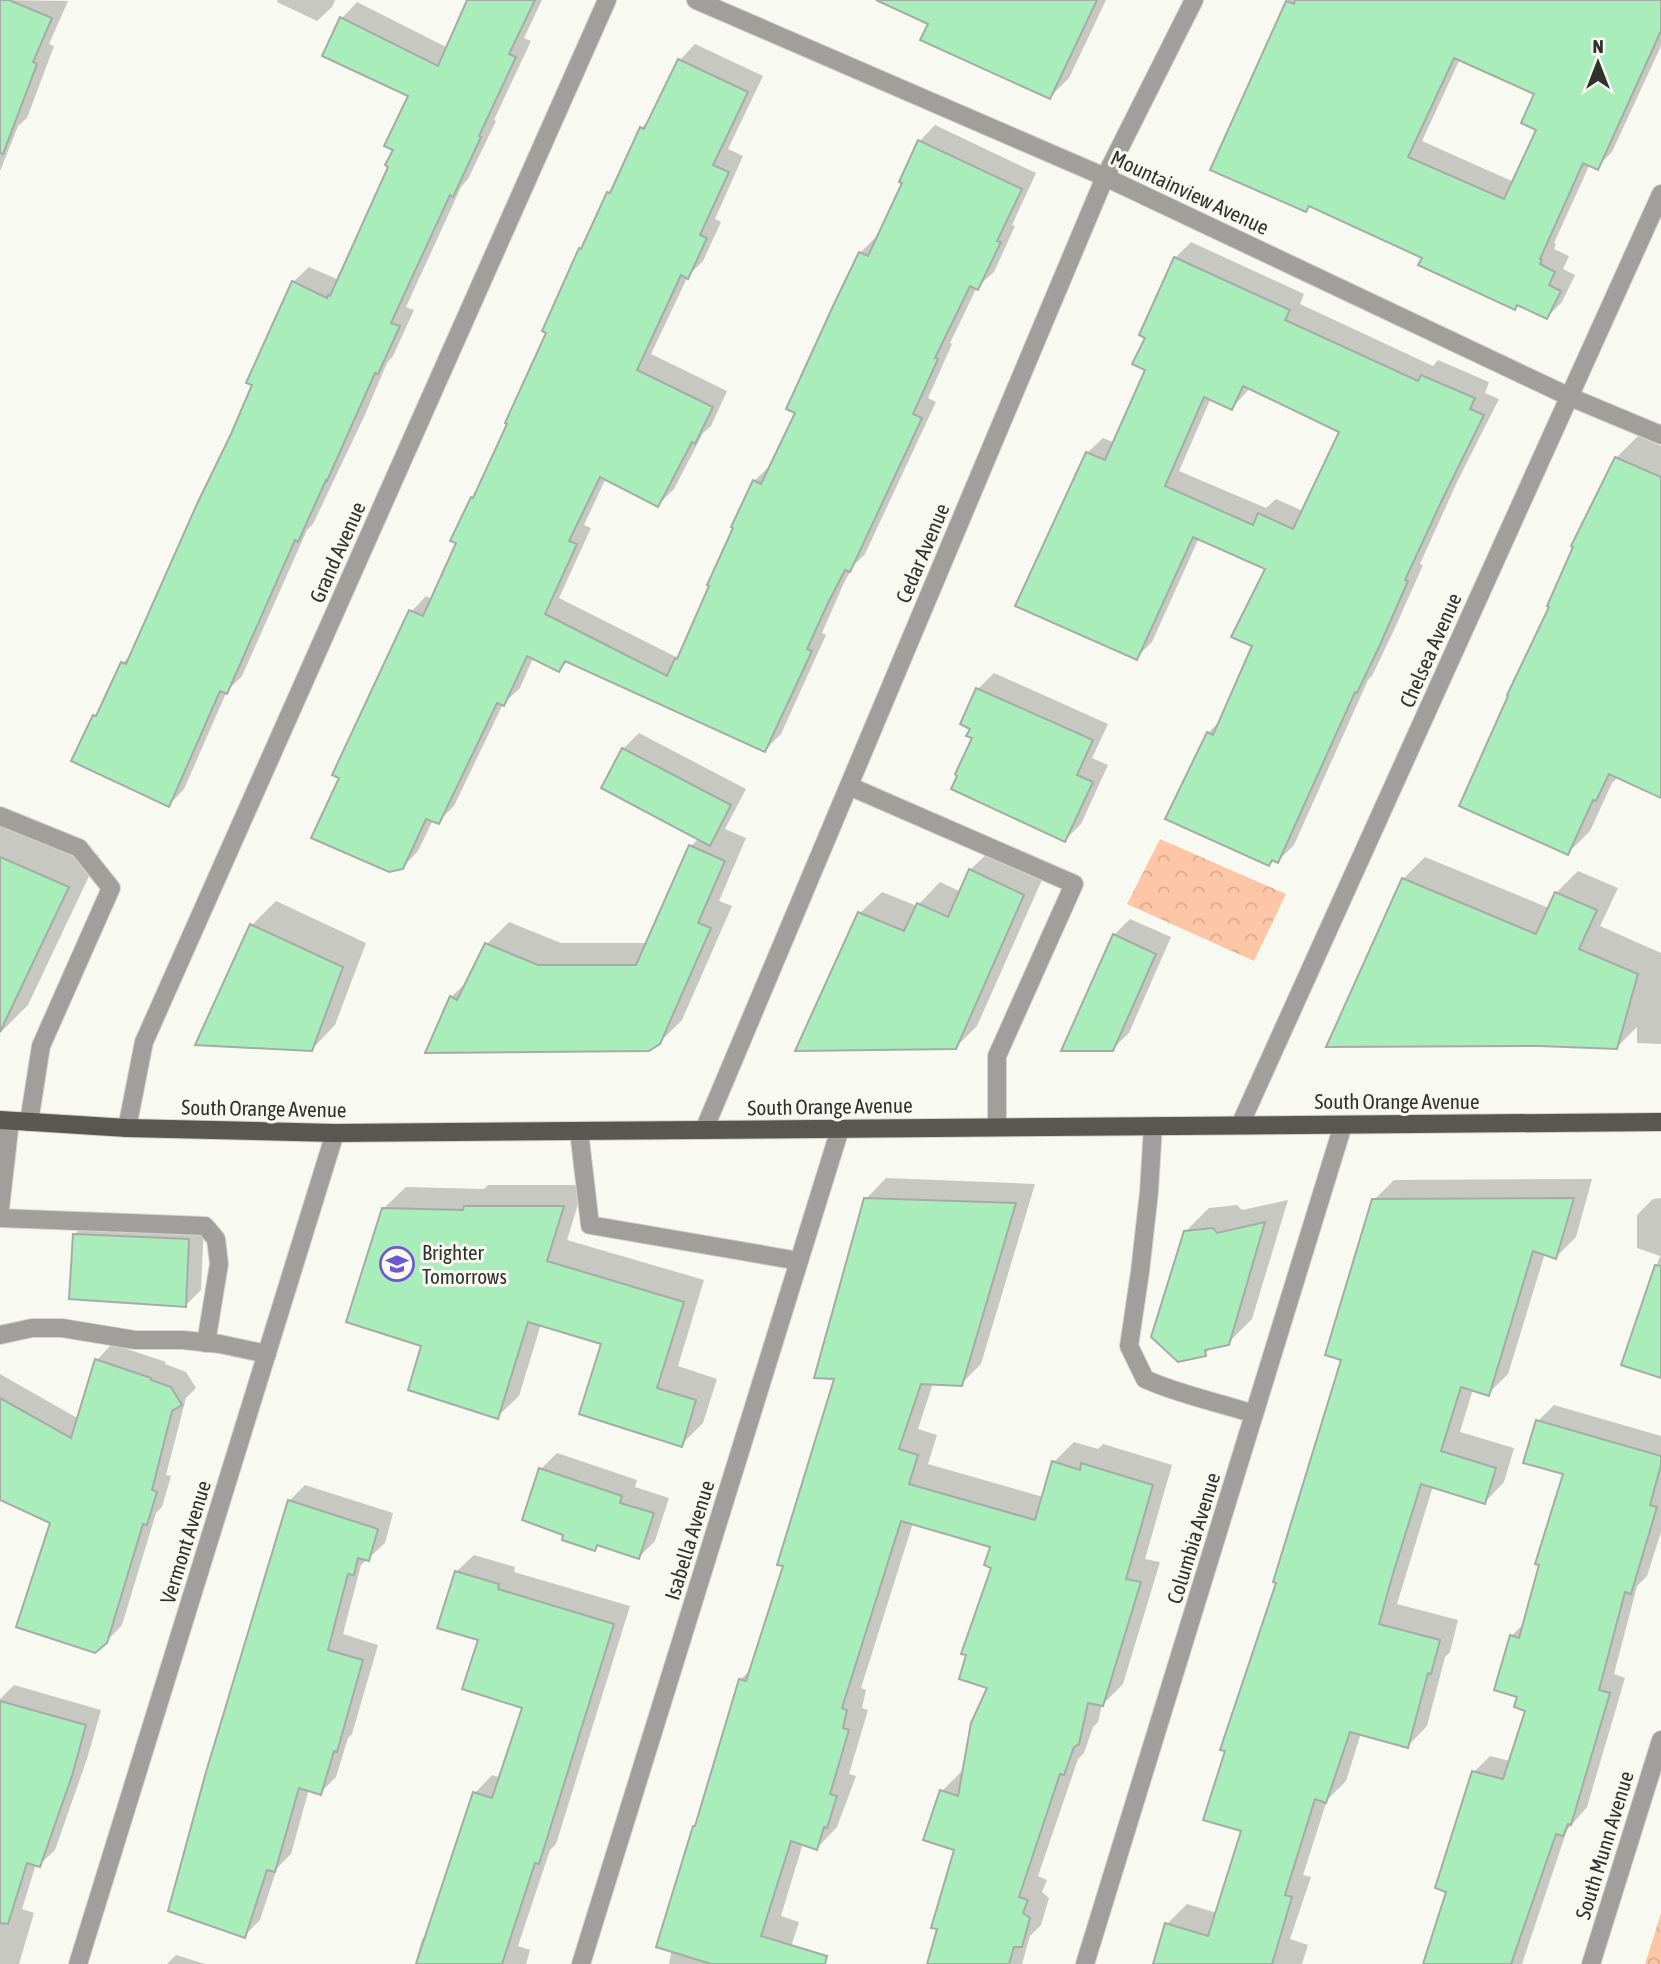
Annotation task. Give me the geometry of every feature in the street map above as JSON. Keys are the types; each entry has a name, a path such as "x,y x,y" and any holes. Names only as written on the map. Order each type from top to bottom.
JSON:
{"main road":[{"name":"South Orange Avenue","path":"5,1121 127,1128 335,1133 1661,1122"}],"street":[{"name":"Grand Avenue","path":"127,1128 144,1042 607,0"},
{"name":"Mountainview Avenue","path":"696,0 1105,177 1570,397 1661,435"},
{"name":"Cedar Avenue","path":"704,1130 1105,177 1195,0"},
{"name":"Chelsea Avenue","path":"1240,1125 1661,194"},
{"path":"849,786 1074,884 998,1056 998,1127"},
{"path":"0,816 79,848 111,888 41,1046 29,1122"},
{"path":"0,1209 5,1121"},
{"name":"Columbia Avenue","path":"1086,1964 1343,1125"},
{"path":"1153,1126 1147,1205 1129,1346 1145,1379 1175,1392 1208,1399 1254,1414"},
{"name":"Isabella Avenue","path":"581,1964 840,1129"},
{"path":"579,1131 590,1225 799,1261"},
{"name":"Vermont Avenue","path":"78,1964 335,1133"},
{"path":"0,1218 205,1227 216,1239 219,1264 206,1343"},
{"path":"0,1335 32,1328 62,1328 135,1340 183,1340 267,1354"},
{"name":"South Munn Avenue","path":"1591,1964 1661,1740"}],"green space":[{"path":"1160,839 1286,894 1254,961 1127,904"},
{"path":"1661,1913 1661,1964 1645,1964"}],"building":[{"path":"0,0 9,0 52,18 33,62 37,64 3,154 0,153"},
{"path":"467,0 535,0 509,54 516,57 479,136 481,137 453,197 450,195 391,323 400,326 378,374 375,373 298,542 295,540 227,694 220,691 169,807 71,761 121,662 126,664 231,434 252,385 246,383 292,281 327,298 330,296 388,167 385,165 393,150 384,146 408,96 322,56 340,17 438,66"},
{"path":"876,0 1097,0 1050,99 920,40 928,24"},
{"path":"1295,0 1661,0 1661,31 1598,170 1583,163 1540,259 1540,264 1555,272 1549,285 1561,291 1547,319 1517,305 1515,310 1418,265 1422,258 1309,206 1306,212 1210,170 1286,1 1294,4","holes":["1454,58 1534,94 1521,123 1536,130 1504,199 1408,157"]},
{"path":"678,59 748,92 713,165 729,172 700,235 707,238 688,279 681,275 637,370 713,407 658,507 600,477 569,541 577,544 545,614 667,676 675,658 677,659 753,480 761,484 795,413 786,409 834,304 859,252 868,256 902,183 899,182 918,140 1022,189 997,241 1001,242 978,290 970,286 935,358 938,359 913,414 922,418 850,572 845,570 828,603 807,649 812,651 765,752 565,661 559,672 527,656 504,706 497,703 439,824 426,819 403,869 389,872 311,838 339,778 332,775 409,610 423,616 456,543 450,541 507,424 505,423 546,333 542,331 579,248 581,249 607,192 610,193 640,127 644,129"},
{"path":"1174,257 1290,310 1285,320 1418,381 1421,375 1475,398 1470,409 1484,415 1405,580 1408,581 1379,647 1357,693 1355,692 1278,863 1272,860 1269,866 1165,819 1207,732 1213,735 1252,646 1231,637 1265,569 1193,537 1137,660 1015,606 1086,452 1105,460 1145,370 1132,364 1145,338 1139,335","holes":["1243,386 1339,432 1293,529 1258,513 1253,525 1165,486 1204,397 1232,410"]},
{"path":"1615,457 1661,477 1661,798 1609,774 1596,801 1593,800 1568,855 1459,806 1549,607 1547,606 1573,547 1571,546"},
{"path":"976,688 1093,740 1077,775 1093,782 1065,842 951,789 972,738 966,736 970,729 960,724"},
{"path":"622,748 731,805 710,846 601,788"},
{"path":"689,845 725,861 698,923 711,928 660,1044 649,1051 425,1053 450,996 457,1000 485,943 538,965 636,965"},
{"path":"0,857 69,887 0,1032"},
{"path":"969,869 1024,895 956,1049 795,1051 858,912 904,931 917,903 948,917"},
{"path":"1402,878 1536,934 1555,892 1597,910 1579,949 1638,974 1617,1049 1539,1046 1326,1047"},
{"path":"250,924 343,967 312,1051 195,1045"},
{"path":"1113,934 1156,954 1113,1051 1061,1051"},
{"path":"864,1198 1016,1203 962,1386 921,1384 899,1449 918,1455 909,1484 1035,1520 1052,1461 1080,1470 1081,1463 1153,1485 1126,1579 1141,1582 1103,1706 1088,1703 1079,1744 1074,1747 1064,1775 1060,1774 1019,1897 1028,1900 1023,1913 1030,1918 1022,1947 1014,1947 1009,1964 927,1964 937,1929 931,1928 954,1850 923,1840 940,1790 958,1796 971,1723 987,1688 959,1679 966,1655 961,1654 991,1568 984,1565 990,1547 901,1521 842,1708 847,1710 843,1728 849,1730 830,1794 837,1796 827,1828 824,1827 817,1850 791,1841 761,1936 827,1956 825,1964 711,1964 656,1947 739,1679 746,1681 783,1566 777,1565 834,1379 814,1378"},
{"path":"1574,1198 1556,1259 1533,1251 1489,1396 1461,1387 1441,1451 1496,1468 1485,1504 1421,1484 1392,1577 1379,1624 1440,1640 1431,1674 1428,1673 1408,1748 1350,1732 1326,1803 1315,1799 1285,1895 1292,1897 1272,1964 1153,1964 1165,1923 1208,1936 1241,1831 1203,1820 1225,1751 1220,1750 1276,1583 1273,1582 1341,1360 1325,1355 1372,1199"},
{"path":"464,1206 564,1206 547,1261 684,1302 657,1388 696,1400 682,1447 579,1414 601,1344 528,1322 498,1419 408,1390 421,1346 346,1322 382,1208 463,1210"},
{"path":"1265,1222 1229,1345 1205,1350 1206,1356 1178,1362 1151,1337 1184,1231 1213,1228 1217,1233"},
{"path":"73,1234 189,1239 186,1307 69,1299"},
{"path":"1655,1265 1661,1266 1661,1378 1621,1365"},
{"path":"95,1359 171,1387 182,1405 172,1411 152,1490 157,1492 147,1525 143,1524 107,1643 95,1653 16,1627 50,1523 0,1500 0,1398 71,1438"},
{"path":"1536,1420 1661,1456 1650,1505 1657,1507 1631,1594 1625,1592 1599,1690 1610,1693 1571,1825 1568,1824 1563,1836 1556,1834 1511,1964 1423,1964 1446,1892 1435,1888 1472,1771 1503,1779 1525,1711 1514,1707 1517,1697 1494,1690 1510,1635 1519,1638 1539,1565 1535,1564 1563,1474 1523,1463"},
{"path":"539,1468 622,1496 620,1503 654,1513 639,1559 597,1545 595,1551 562,1540 563,1535 522,1520"},
{"path":"288,1500 378,1529 369,1561 358,1558 354,1575 348,1574 328,1650 363,1660 337,1752 334,1751 321,1795 299,1788 275,1872 267,1870 245,1938 168,1911 206,1772"},
{"path":"455,1571 499,1584 498,1589 614,1624 539,1864 535,1863 502,1964 416,1964 473,1792 492,1798 522,1708 462,1689 478,1640 437,1628"},
{"path":"0,1701 86,1725 72,1776 40,1867 27,1863 8,1924 0,1923"}],"place":[{"name":"Brighter Tomorrows","path":"397,1264"}]}
